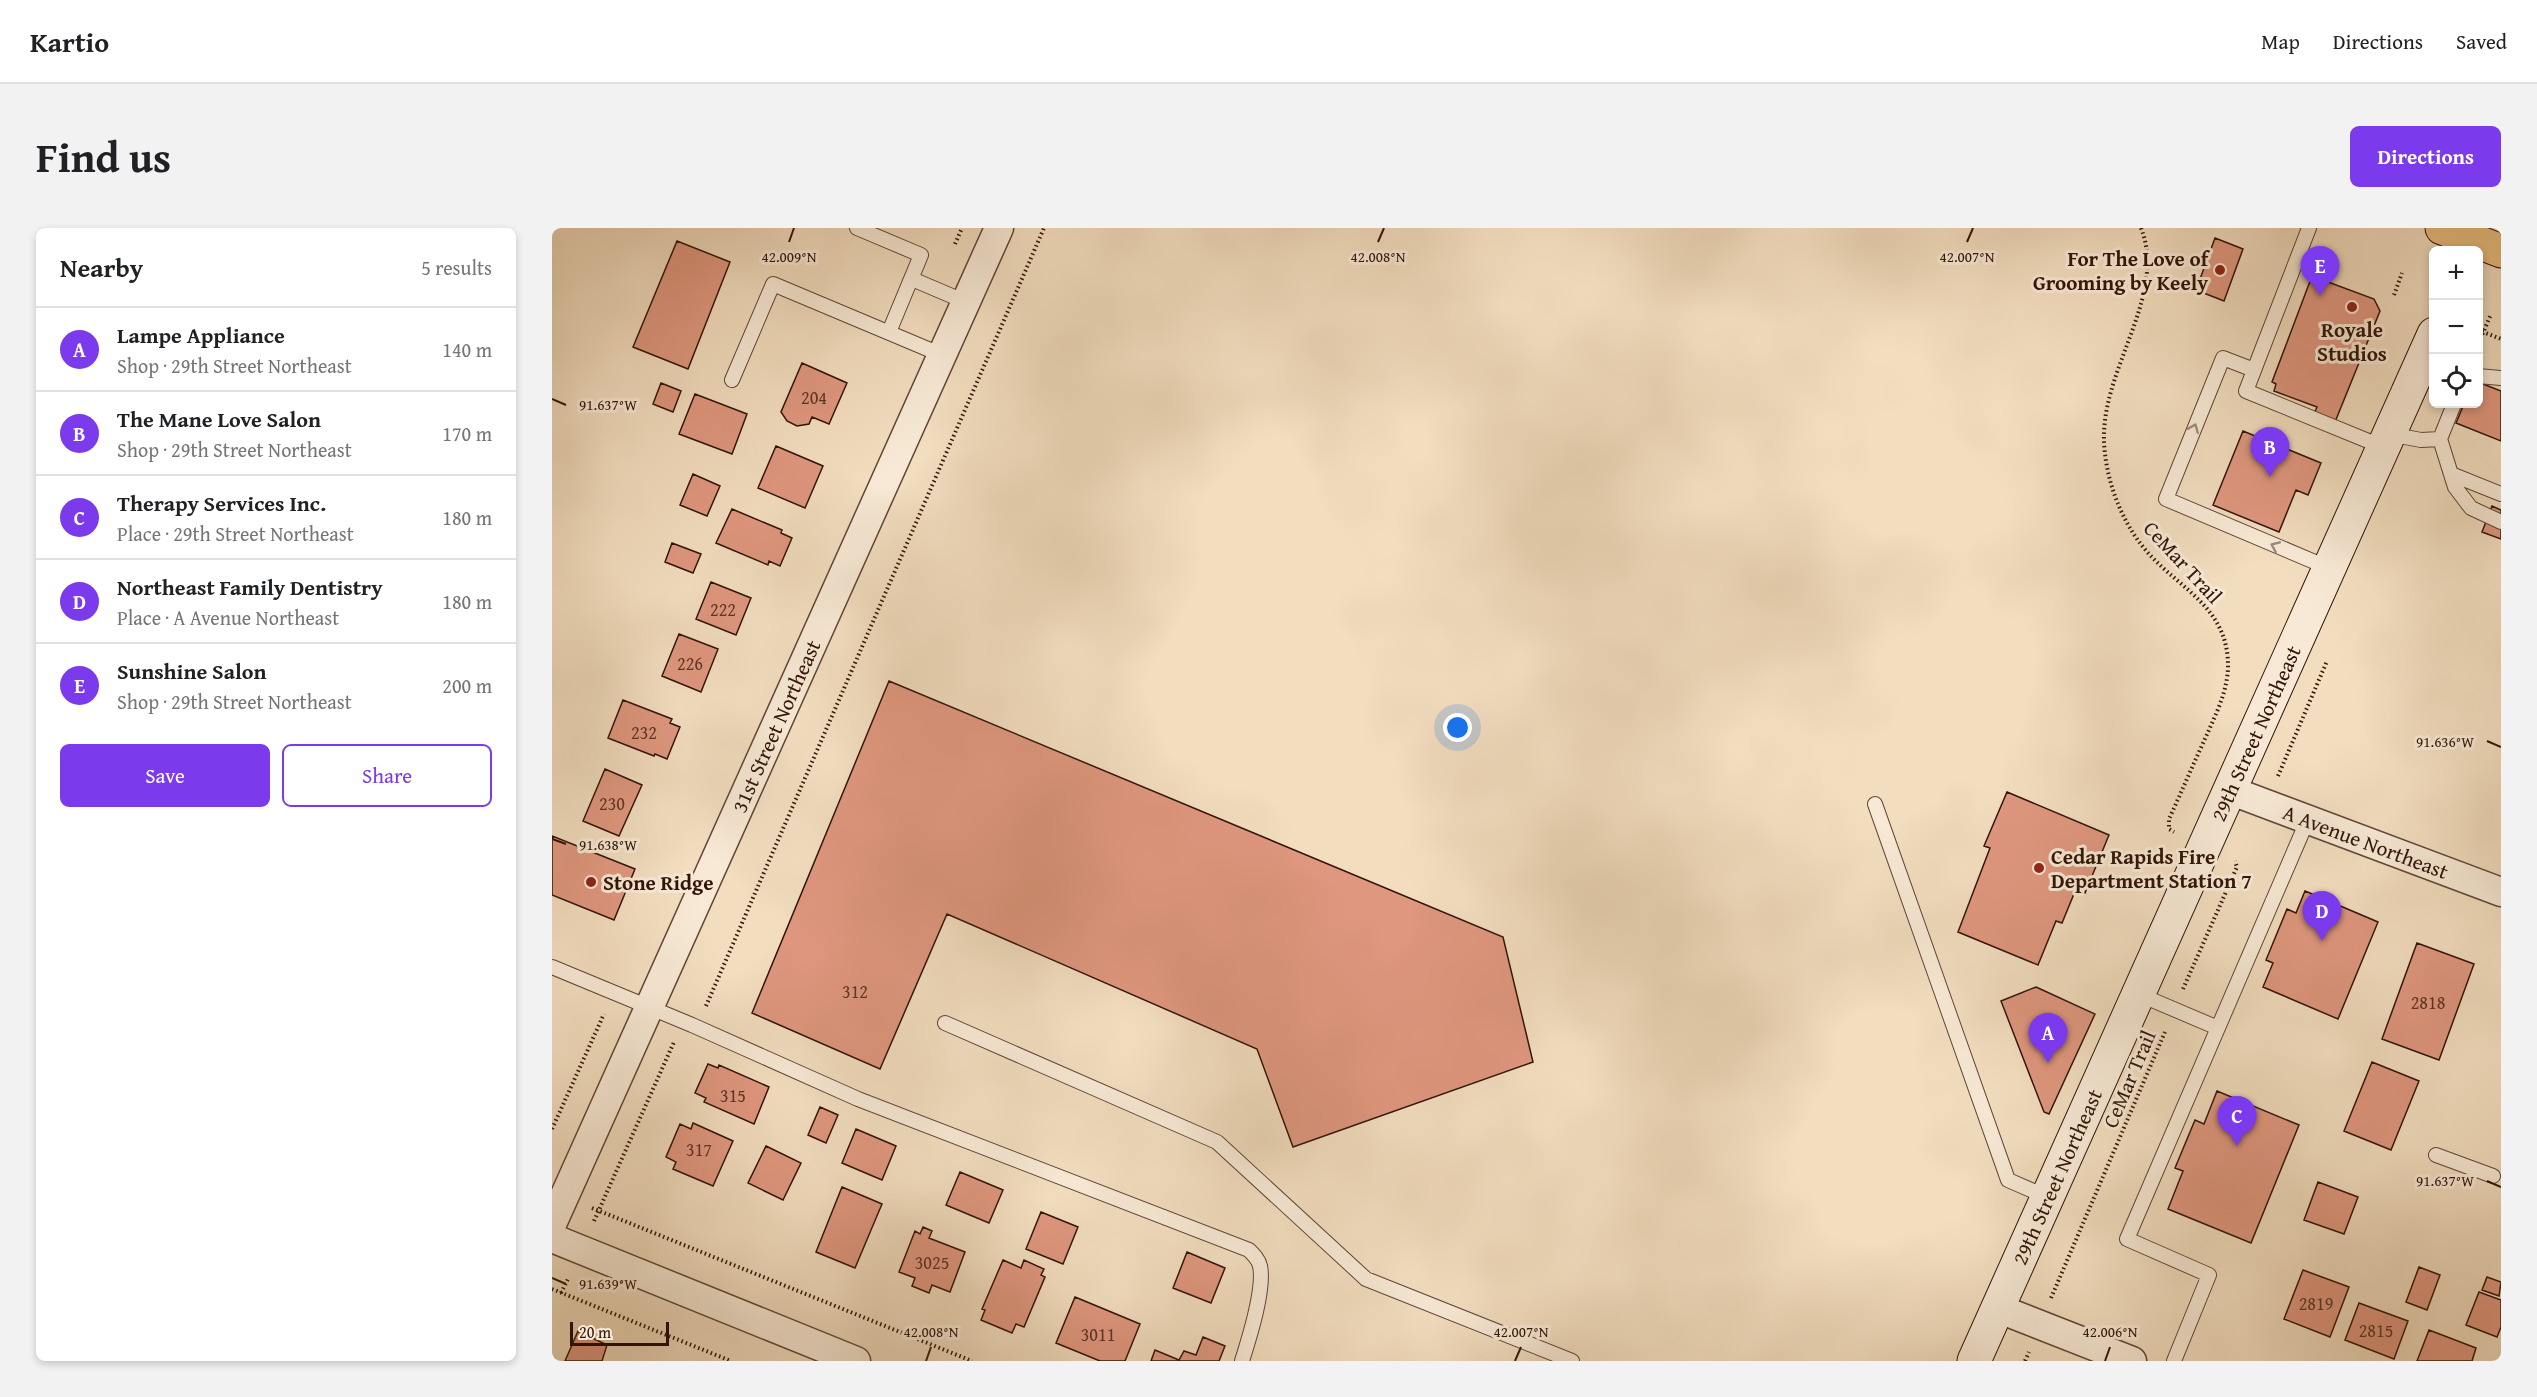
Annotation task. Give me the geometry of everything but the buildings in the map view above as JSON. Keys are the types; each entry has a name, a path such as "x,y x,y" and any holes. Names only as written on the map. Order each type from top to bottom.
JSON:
{"main road":[{"path":"2442,228 2482,243"},
{"name":"29th Street Northeast","path":"1974,1361 2429,343"}],"street":[{"name":"31st Street Northeast","path":"552,1224 999,228"},
{"name":"A Avenue Northeast","path":"2229,790 2501,892"},
{"path":"552,1238 856,1361"},
{"path":"1997,1308 2132,1361"}],"lane":[{"path":"856,228 921,255 889,332"},
{"path":"2309,228 2246,391 2386,440 2440,439"},
{"path":"912,279 966,302"},
{"path":"732,380 773,284 942,355"},
{"path":"2254,370 2223,358 2166,499 2329,568"},
{"path":"2483,376 2501,378"},
{"path":"2452,408 2440,439 2455,487 2471,508 2501,522"},
{"path":"2451,474 2501,494"},
{"path":"1875,804 2008,1180 2047,1197"},
{"path":"2174,1361 2210,1275 2127,1239 2308,819"},
{"path":"552,967 692,1024 858,1099 1249,1250 1260,1266 1260,1281 1249,1340 1242,1361"},
{"path":"2138,994 2218,1028"},
{"path":"945,1023 1217,1142 1366,1279 1572,1361"},
{"path":"2436,1155 2493,1176"}],"path":[{"path":"703,1015 1044,228"},
{"name":"CeMar Trail","path":"2141,228 2148,254 2148,279 2105,410 2104,443 2108,474 2117,502 2132,532 2149,554 2208,608 2223,633 2228,668 2223,698 2168,824 2169,829 2181,835"},
{"path":"2394,295 2402,273"},
{"path":"2483,328 2490,314"},
{"path":"2483,333 2501,339"},
{"name":"CeMar Trail","path":"2049,1302 2237,867"},
{"path":"552,1128 605,1012"},
{"path":"594,1222 674,1041"},
{"path":"585,1206 972,1361"},
{"path":"561,1293 572,1272"},
{"path":"552,1289 731,1361"}],"place":[{"name":"For The Love of Grooming by Keely","path":"2220,270"},
{"name":"Sunshine Salon","path":"2320,296"},
{"name":"Royale Studios","path":"2352,307"},
{"name":"The Mane Love Salon","path":"2270,477"},
{"name":"Cedar Rapids Fire Department Station 7","path":"2039,868"},
{"name":"Stone Ridge","path":"591,882"},
{"name":"Northeast Family Dentistry","path":"2322,941"},
{"name":"Lampe Appliance","path":"2048,1063"},
{"name":"Therapy Services Inc.","path":"2237,1146"}]}
